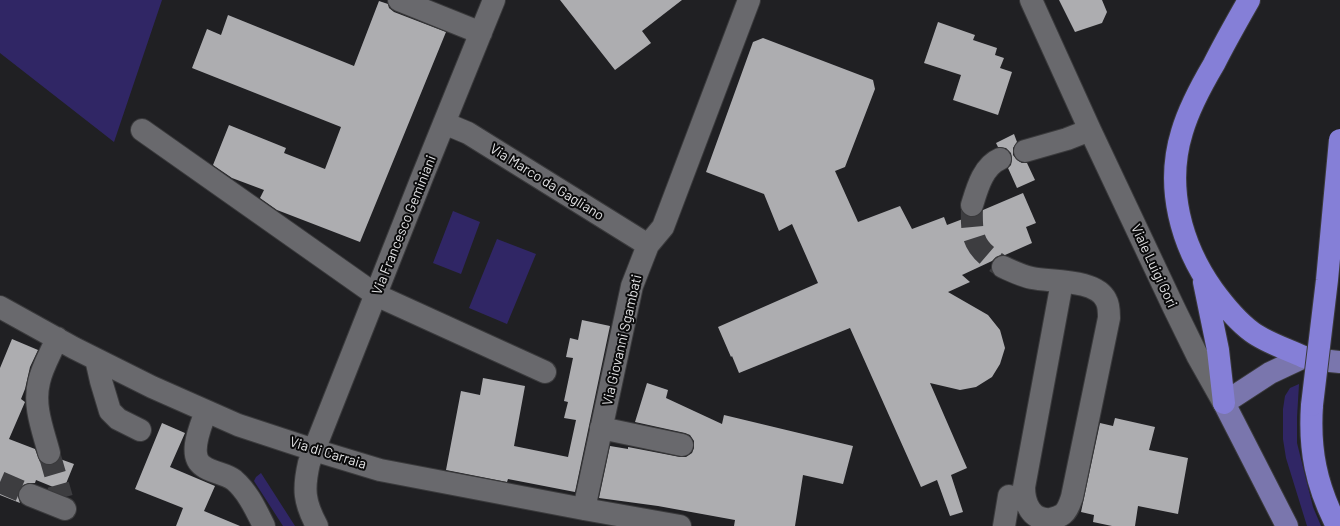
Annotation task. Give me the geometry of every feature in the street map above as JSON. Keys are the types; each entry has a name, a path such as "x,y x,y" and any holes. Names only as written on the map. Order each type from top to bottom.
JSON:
{"highway":[{"path":"1249,0 1198,92 1187,116 1178,147 1175,166 1175,191 1179,215 1192,255 1202,275 1226,308 1252,332 1304,357"},
{"path":"1337,526 1327,506 1319,482 1313,456 1311,429 1312,405 1329,265 1340,140"},
{"path":"1202,275 1218,350 1224,403"}],"main road":[{"path":"1224,403 1270,373 1304,357"},
{"name":"Viale Luigi Gori","path":"1224,403 1286,526"}],"street":[{"path":"399,0 481,33"},
{"name":"Via Francesco Geminiani","path":"317,526 309,513 305,492 306,474 314,450 494,0"},
{"name":"Via Giovanni Sgambati","path":"584,509 632,286 648,245 663,227 749,0"},
{"name":"Viale Luigi Gori","path":"1031,0 1090,130 1174,308 1224,403"},
{"name":"Via Marco da Gagliano","path":"444,123 468,133 648,245"},
{"path":"142,130 376,295 545,372"},
{"path":"1025,151 1067,139 1090,130"},
{"path":"972,205 976,190 985,172 1000,159"},
{"path":"1003,267 1030,278 1083,284 1101,292 1107,300 1109,318 1072,497 1064,513 1056,518 1047,519 1034,515 1031,512 1024,497 1024,487 1062,282"},
{"name":"Via di Carraia","path":"0,307 96,359 152,387 238,425 314,450 380,470 680,526"},
{"path":"49,453 38,411 37,396 39,382 57,338"},
{"path":"96,359 110,412 118,419 140,430"},
{"path":"206,411 196,440 195,451 197,459 202,466 233,479 250,498 264,526"},
{"path":"601,428 682,445"},
{"path":"30,495 66,511"},
{"path":"1004,526 1009,496"}],"shaded area":[{"path":"0,0 162,0 114,142 0,53"},
{"path":"453,211 480,222 461,274 433,263"},
{"path":"497,239 536,254 507,324 469,308"},
{"path":"1299,384 1297,443 1313,507 1321,526 1307,526 1286,458 1283,439 1283,409 1285,396 1290,388"},
{"path":"261,473 295,526 283,526 254,481"}],"building":[{"path":"560,0 682,0 642,31 651,43 615,70"},
{"path":"1059,0 1102,0 1107,12 1102,23 1075,32"},
{"path":"379,1 388,4 389,8 394,12 446,32 360,242 277,210 260,198 264,190 232,178 213,165 229,125 286,148 284,153 325,169 341,127 192,68 207,29 221,35 228,15 354,66"},
{"path":"938,22 975,35 973,40 997,48 995,55 1004,58 1000,68 1012,72 998,115 953,100 961,75 924,63"},
{"path":"763,38 873,80 875,89 845,167 835,171 858,222 900,206 912,229 944,217 947,225 968,217 975,217 983,210 1023,193 1036,223 1026,227 1032,243 1005,255 996,257 992,261 962,275 970,282 948,292 988,315 1000,330 1005,348 1000,364 992,377 976,387 960,390 930,383 967,468 951,475 963,512 950,516 937,480 921,487 850,328 739,373 718,327 818,283 792,224 779,231 764,194 706,172 753,42"},
{"path":"1014,134 1017,142 1013,148 1013,155 1022,163 1027,163 1035,180 1017,188 1008,168 1011,165 1011,153 1006,148 998,147 996,143"},
{"path":"582,320 610,326 575,492 508,479 507,482 446,470 461,391 480,395 483,378 525,386 514,446 568,457 576,420 564,418 568,402 564,401 573,358 566,357 570,338 578,340"},
{"path":"12,339 38,350 30,367 21,399 25,402 9,439 35,449 40,462 46,465 53,465 60,459 74,464 63,491 36,480 35,483 23,485 19,490 18,496 20,503 0,495 0,368"},
{"path":"647,383 668,390 666,398 722,424 724,415 853,446 843,484 803,475 795,526 734,526 735,520 658,506 599,498 610,446 628,449 628,447 680,457 686,457 692,453 694,441 690,435 635,422"},
{"path":"1115,418 1155,427 1149,450 1188,458 1178,514 1138,506 1135,526 1112,526 1093,522 1094,515 1081,512 1100,423 1113,426"},
{"path":"162,423 185,433 170,467 215,486 204,511 240,526 176,526 183,508 135,489"}],"tunnel":[{"path":"972,205 972,226 973,235 976,242 985,254 1003,267"},
{"path":"49,453 62,498"},
{"path":"0,482 30,495"}]}
